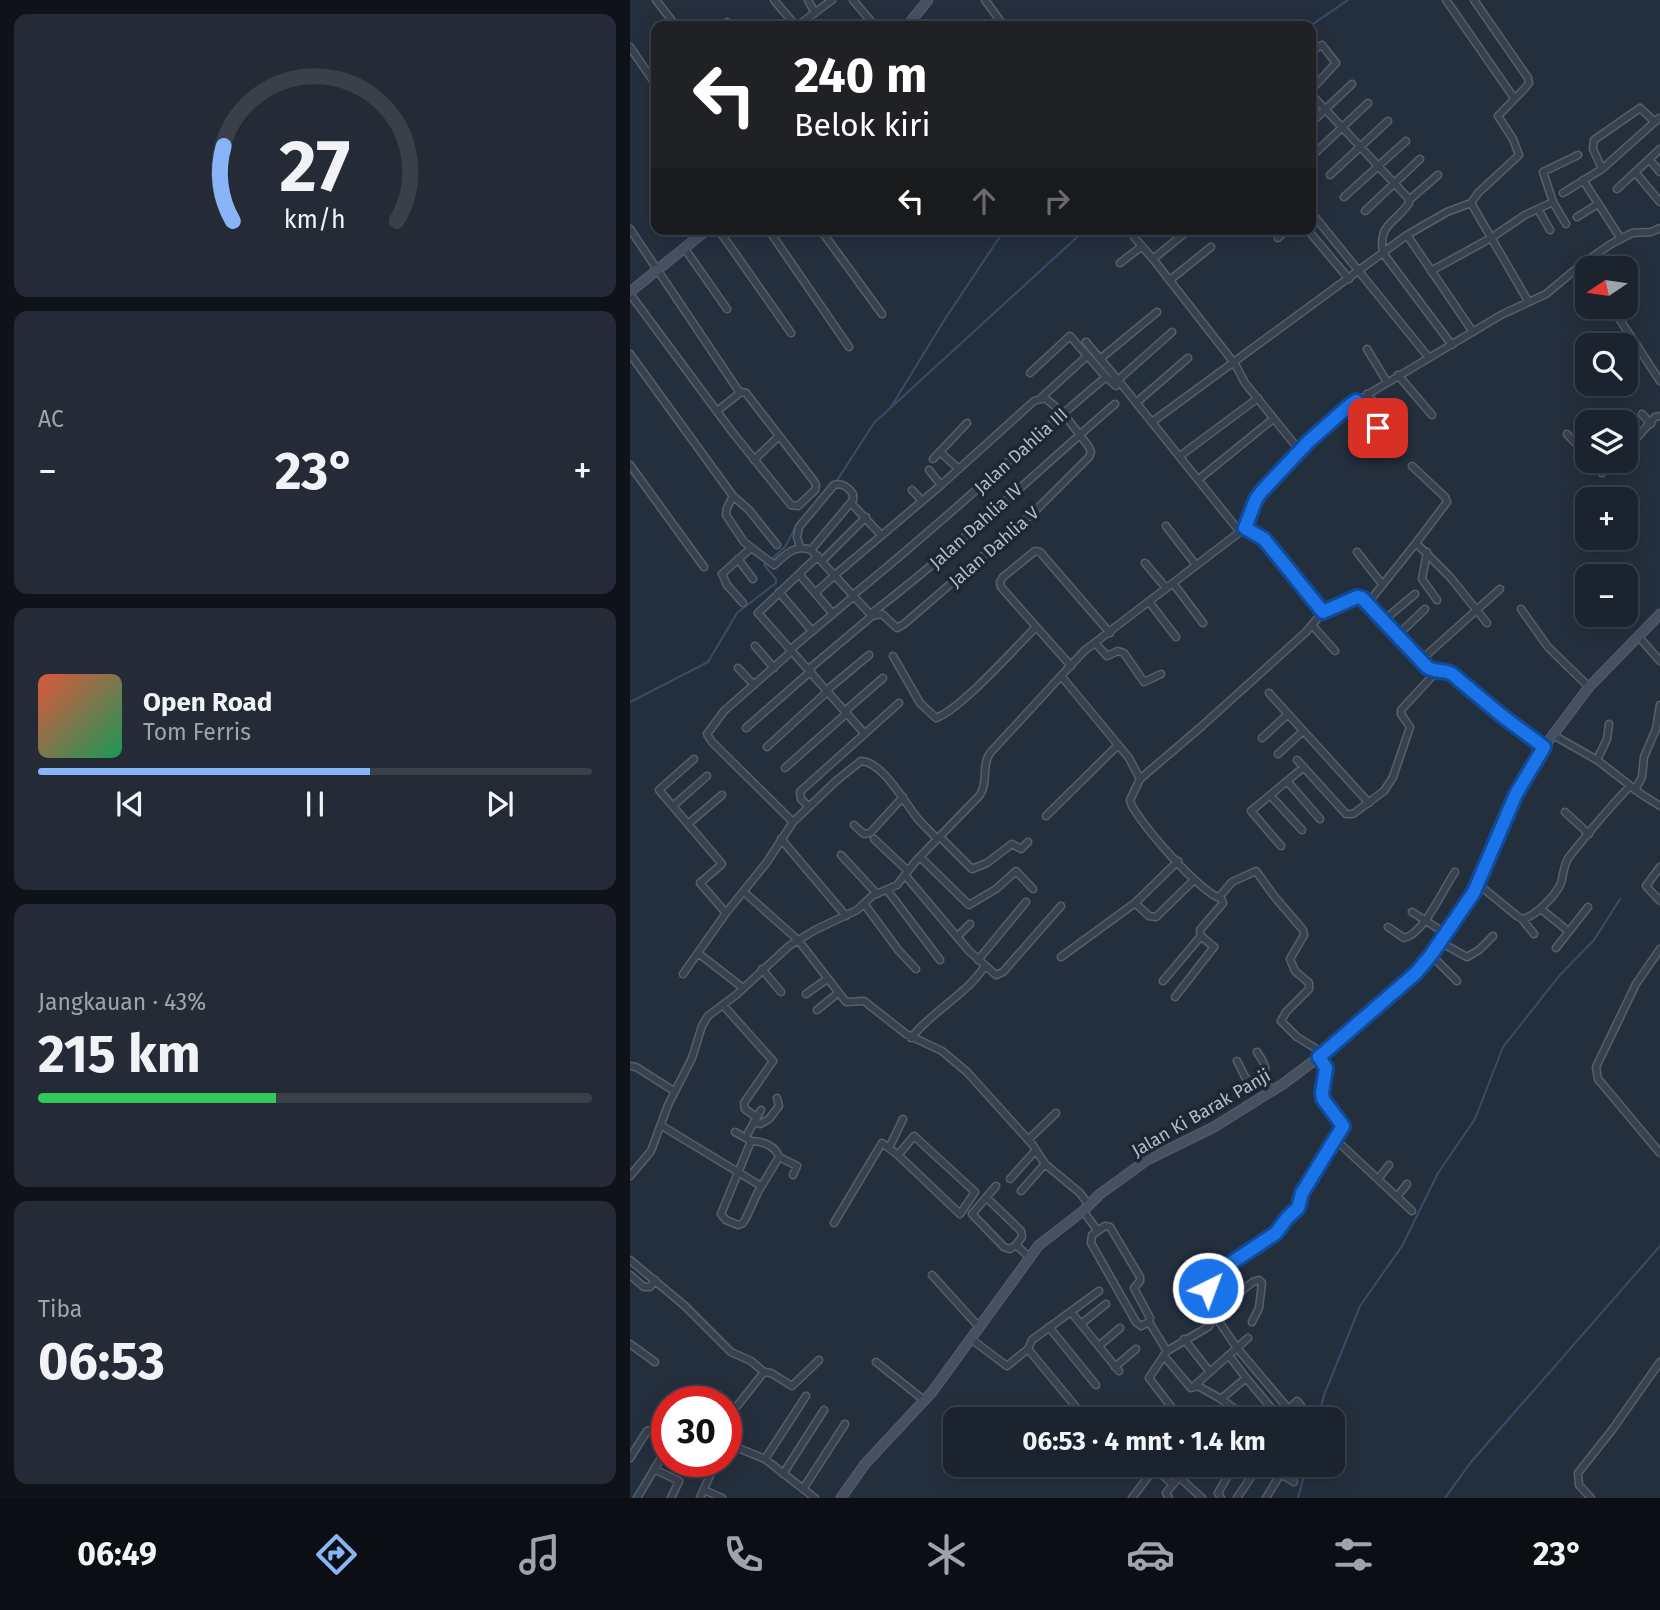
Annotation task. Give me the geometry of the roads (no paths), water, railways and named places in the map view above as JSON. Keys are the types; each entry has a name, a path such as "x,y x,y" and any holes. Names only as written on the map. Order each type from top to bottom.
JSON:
{"street":[{"path":"774,0 793,21"},
{"path":"808,0 815,13"},
{"path":"805,21 832,0"},
{"path":"853,0 871,21"},
{"path":"911,21 928,0"},
{"path":"1446,0 1514,98"},
{"path":"1152,422 1407,235 1447,212 1471,203 1478,193 1519,155 1513,139 1498,116 1529,83 1528,78 1474,0"},
{"path":"660,1 673,21"},
{"path":"989,5 1000,21"},
{"path":"1316,48 1322,45 1336,63 1316,86"},
{"path":"630,47 651,78"},
{"path":"1316,118 1352,84"},
{"path":"1316,99 1409,200"},
{"path":"1316,152 1368,103"},
{"path":"1563,193 1602,169 1657,120 1640,108 1594,140 1592,149 1602,169"},
{"path":"1330,175 1388,121"},
{"path":"1344,197 1406,141"},
{"path":"1617,189 1660,149"},
{"path":"1566,224 1553,202 1542,172 1578,155"},
{"path":"1365,211 1420,159"},
{"path":"1649,159 1660,172"},
{"path":"1635,172 1660,202"},
{"path":"1438,176 1409,200 1384,230 1381,243 1383,253 1452,345"},
{"path":"1583,180 1621,239"},
{"path":"1431,271 1553,202"},
{"path":"1471,203 1528,301"},
{"path":"1577,217 1598,204"},
{"path":"1538,209 1550,230"},
{"path":"1316,218 1429,358"},
{"path":"1594,256 1632,233 1660,228"},
{"path":"630,229 657,272 740,393 746,394 814,481 815,490 794,507 754,460 630,293 657,272 701,235"},
{"path":"722,235 791,333"},
{"path":"772,235 849,347"},
{"path":"824,235 882,314"},
{"path":"1136,235 1134,237 1235,363 1245,383 1300,451"},
{"path":"1153,259 1183,235"},
{"path":"1278,238 1281,235"},
{"path":"1312,235 1349,279"},
{"path":"1407,235 1473,332"},
{"path":"1120,263 1142,246"},
{"path":"1170,280 1211,247"},
{"path":"685,249 727,309"},
{"path":"630,1176 651,1151 674,1091 692,1058 704,1020 798,940 865,905 877,894 888,891 907,873 969,808 983,789 986,759 990,753 1084,651 1243,530 1259,495 1300,451 1356,401 1528,301 1546,294 1575,269"},
{"path":"1100,359 1157,312"},
{"path":"1619,319 1660,381"},
{"path":"1117,383 1172,332"},
{"path":"1030,373 1070,336 1106,377 1117,383"},
{"path":"1086,342 1117,383 1137,402 1243,530 1264,539 1323,612"},
{"path":"1367,349 1387,382"},
{"path":"630,354 733,496 749,510 777,545"},
{"path":"815,593 1087,356"},
{"path":"1137,402 1188,358"},
{"path":"1398,375 1432,415"},
{"name":"Jalan Dahlia III","path":"793,822 712,742 707,734 712,724 812,631 952,513 1106,377"},
{"path":"717,411 740,393"},
{"path":"1367,394 1399,431 1384,447"},
{"path":"1041,397 1051,401 1079,435"},
{"path":"1180,456 1258,398"},
{"path":"1356,401 1378,428"},
{"name":"Jalan Dahlia IV","path":"746,728 1115,404"},
{"path":"1642,414 1651,424"},
{"path":"1638,437 1655,416 1660,416"},
{"path":"1199,479 1273,419"},
{"path":"933,459 967,423"},
{"path":"1567,434 1575,443"},
{"name":"Jalan Dahlia V","path":"871,616 882,614 893,626 900,627 1000,542 1045,502 1089,457 1089,447 1079,435"},
{"path":"754,460 779,436"},
{"path":"940,452 959,469"},
{"path":"630,464 704,567"},
{"path":"1368,603 1447,502 1412,466"},
{"path":"929,470 941,485"},
{"path":"800,547 797,537 799,527 834,485 840,484 854,496 851,503 811,550"},
{"path":"912,490 922,501"},
{"path":"733,496 727,508 727,519 751,548 774,565 793,549 800,547 811,550 871,616"},
{"path":"851,503 881,534"},
{"path":"864,733 758,613 866,517"},
{"path":"1166,526 1196,565"},
{"path":"1416,543 1427,552 1487,623"},
{"path":"743,603 727,585 722,574 751,548"},
{"path":"1071,666 1001,587 1000,582 1037,551 1066,580 1110,633"},
{"path":"1357,552 1382,584"},
{"path":"1427,552 1422,579 1437,600"},
{"path":"738,559 753,579"},
{"path":"1145,563 1166,589"},
{"path":"799,574 833,614"},
{"path":"1173,583 1203,623"},
{"path":"1421,660 1500,589"},
{"path":"779,592 812,631"},
{"path":"1384,620 1415,593"},
{"path":"1220,896 1213,895 1195,880 1158,842 1131,804 1132,794 1140,779 1194,733 1323,612 1357,597 1368,603 1427,667 1452,674 1544,747"},
{"path":"1150,603 1176,637"},
{"path":"1398,635 1425,609"},
{"path":"1521,609 1548,647 1589,687"},
{"name":"Jalan Ki Barak Panji","path":"841,1498 865,1464 925,1401 1039,1245 1147,1160 1214,1127 1272,1092 1321,1055 1420,970 1478,884 1516,794 1544,747 1589,687 1660,614"},
{"path":"1312,625 1335,651"},
{"path":"893,656 920,703 936,718 943,716 964,698 1036,627"},
{"path":"1637,636 1660,661"},
{"path":"1096,644 1107,656 1118,651 1124,653 1144,682 1160,674"},
{"path":"755,646 774,668"},
{"path":"767,747 869,655"},
{"path":"738,668 754,685"},
{"path":"1297,760 1348,815 1353,814 1384,792 1393,777 1410,727 1401,710 1437,671"},
{"path":"1062,677 1118,745 1140,779"},
{"path":"785,768 883,678"},
{"path":"1269,693 1369,803"},
{"path":"808,806 801,799 800,792 899,703"},
{"path":"1522,919 1541,909 1560,883 1567,861 1642,777 1644,757 1657,729 1660,705"},
{"path":"1262,738 1288,714"},
{"path":"1597,760 1607,738 1609,724"},
{"path":"1278,754 1303,731"},
{"path":"1553,735 1597,760 1660,806"},
{"path":"1046,816 1118,745"},
{"path":"694,759 659,790 722,863 700,883 726,913"},
{"path":"683,974 726,913 767,862 793,822 853,766 865,760 885,775 916,817 972,869 987,863 1012,844 1020,849 1028,842"},
{"path":"1281,846 1251,811 1304,767"},
{"path":"673,806 707,776"},
{"path":"1287,781 1320,819"},
{"path":"688,824 722,794"},
{"path":"1270,795 1302,830"},
{"path":"854,825 864,834 870,833 903,797"},
{"path":"1565,812 1589,834"},
{"path":"781,839 846,916"},
{"path":"874,839 907,873 957,937 996,975 1003,972 1061,906"},
{"path":"841,855 877,894"},
{"path":"920,857 970,905 1016,871 1033,889"},
{"path":"1061,957 1135,903 1178,861"},
{"path":"1660,867 1646,886 1660,901"},
{"path":"1219,1308 1209,1292 1209,1284 1236,1259 1276,1233 1298,1208 1302,1193 1343,1126 1323,1099 1326,1068 1321,1055 1281,1021 1286,1012 1309,989 1307,981 1295,971 1290,960 1304,935 1303,930 1256,872 1232,883 1220,896"},
{"path":"1388,927 1400,936 1407,937 1414,933 1425,921 1455,872"},
{"path":"1135,903 1149,916 1156,917 1195,880"},
{"path":"1478,884 1522,919 1534,934"},
{"path":"888,891 940,960"},
{"path":"744,892 798,940 848,1003 864,1001 911,1038 951,1058 982,1086 1045,1164 1080,1193 1098,1231"},
{"path":"1175,997 1214,947 1201,936 1200,930 1223,903 1220,896"},
{"path":"978,960 1026,902"},
{"path":"865,905 916,970"},
{"path":"1556,948 1588,907"},
{"path":"1541,909 1568,931"},
{"path":"1412,912 1445,933"},
{"path":"957,937 970,924"},
{"path":"1163,981 1201,936"},
{"path":"1440,942 1467,957 1493,936"},
{"path":"1660,949 1636,984 1596,1067 1598,1079 1660,1153"},
{"path":"698,953 743,988"},
{"path":"1431,955 1457,981"},
{"path":"911,1038 928,1017 962,992 985,967"},
{"path":"762,969 781,992"},
{"path":"806,995 827,979"},
{"path":"817,1010 838,993"},
{"path":"723,1004 772,1060 772,1064 744,1103 745,1109 760,1124 769,1119 779,1106 777,1098"},
{"path":"1237,1061 1251,1083 1265,1074 1265,1065 1256,1052"},
{"path":"631,1066 674,1091"},
{"path":"1263,1077 1272,1092"},
{"path":"748,1133 761,1110"},
{"path":"1028,1140 1056,1113"},
{"path":"889,1149 903,1119"},
{"path":"662,1126 761,1186"},
{"path":"735,1132 751,1141 773,1147 779,1157 797,1166 793,1175"},
{"path":"834,1223 882,1143 960,1214 975,1192 914,1136 898,1155"},
{"path":"1336,1140 1412,1211"},
{"path":"751,1141 721,1214 726,1220 738,1225 743,1223 779,1157"},
{"path":"1010,1178 1036,1150"},
{"path":"1021,1191 1045,1164"},
{"path":"1378,1179 1389,1165"},
{"path":"1397,1197 1407,1184"},
{"path":"972,1214 996,1186"},
{"path":"965,1207 1004,1247 1007,1249 1016,1245 1022,1237 1021,1231 987,1198"},
{"path":"1149,1322 1138,1325 1091,1243 1091,1237 1107,1226 1140,1277 1134,1287 1165,1354 1191,1388"},
{"path":"1016,1245 1029,1257"},
{"path":"630,1260 685,1306 731,1352 751,1361 764,1372 771,1373 792,1386 805,1377 819,1360"},
{"path":"630,1275 645,1287 650,1287 655,1280"},
{"path":"932,1275 979,1327"},
{"path":"1170,1407 1149,1378 1165,1354 1184,1339 1208,1326 1219,1308 1259,1280 1262,1283 1262,1295 1252,1321"},
{"path":"971,1339 1007,1366 1028,1349 1032,1340 1099,1291"},
{"path":"1081,1324 1106,1304"},
{"path":"1071,1312 1117,1369 1136,1349"},
{"path":"1220,1322 1237,1348 1287,1407"},
{"path":"1049,1327 1096,1385"},
{"path":"1099,1346 1120,1328"},
{"path":"1191,1388 1248,1338"},
{"path":"1184,1339 1210,1372"},
{"path":"630,1344 655,1362"},
{"path":"1028,1349 1076,1407"},
{"path":"1231,1358 1270,1407"},
{"path":"876,1362 925,1401"},
{"path":"1591,1498 1579,1485 1578,1473 1618,1423 1660,1362"},
{"path":"742,1400 764,1372"},
{"path":"1221,1399 1246,1378"},
{"path":"1191,1388 1198,1386 1232,1407"},
{"path":"765,1459 806,1396"},
{"path":"783,1474 824,1410"},
{"path":"803,1489 845,1424"},
{"path":"630,1458 647,1431 651,1431"},
{"path":"742,1450 765,1459 815,1498"},
{"path":"636,1498 651,1474"},
{"path":"671,1477 679,1481 671,1498"},
{"path":"700,1498 710,1477"},
{"path":"1132,1498 1148,1477"},
{"path":"1164,1477 1172,1484"},
{"path":"1170,1498 1166,1493 1180,1477 1202,1498"},
{"path":"1222,1498 1218,1493 1227,1477"},
{"path":"1237,1498 1251,1477"},
{"path":"1266,1498 1279,1477"},
{"path":"1286,1477 1294,1482"},
{"path":"704,1490 722,1498"}],"waterway":[{"path":"1316,22 1348,0"},
{"path":"891,407 1001,235"},
{"path":"836,482 874,423 1079,235"},
{"path":"771,559 785,547 795,528"},
{"path":"630,702 708,662 737,613 776,583 776,579 764,565 767,562"},
{"path":"1321,1407 1360,1306 1402,1246 1438,1173 1475,1119 1503,1047 1559,976 1594,940 1620,899"},
{"path":"1445,1498 1471,1462 1660,1246"},
{"path":"1298,1498 1304,1477"}]}
